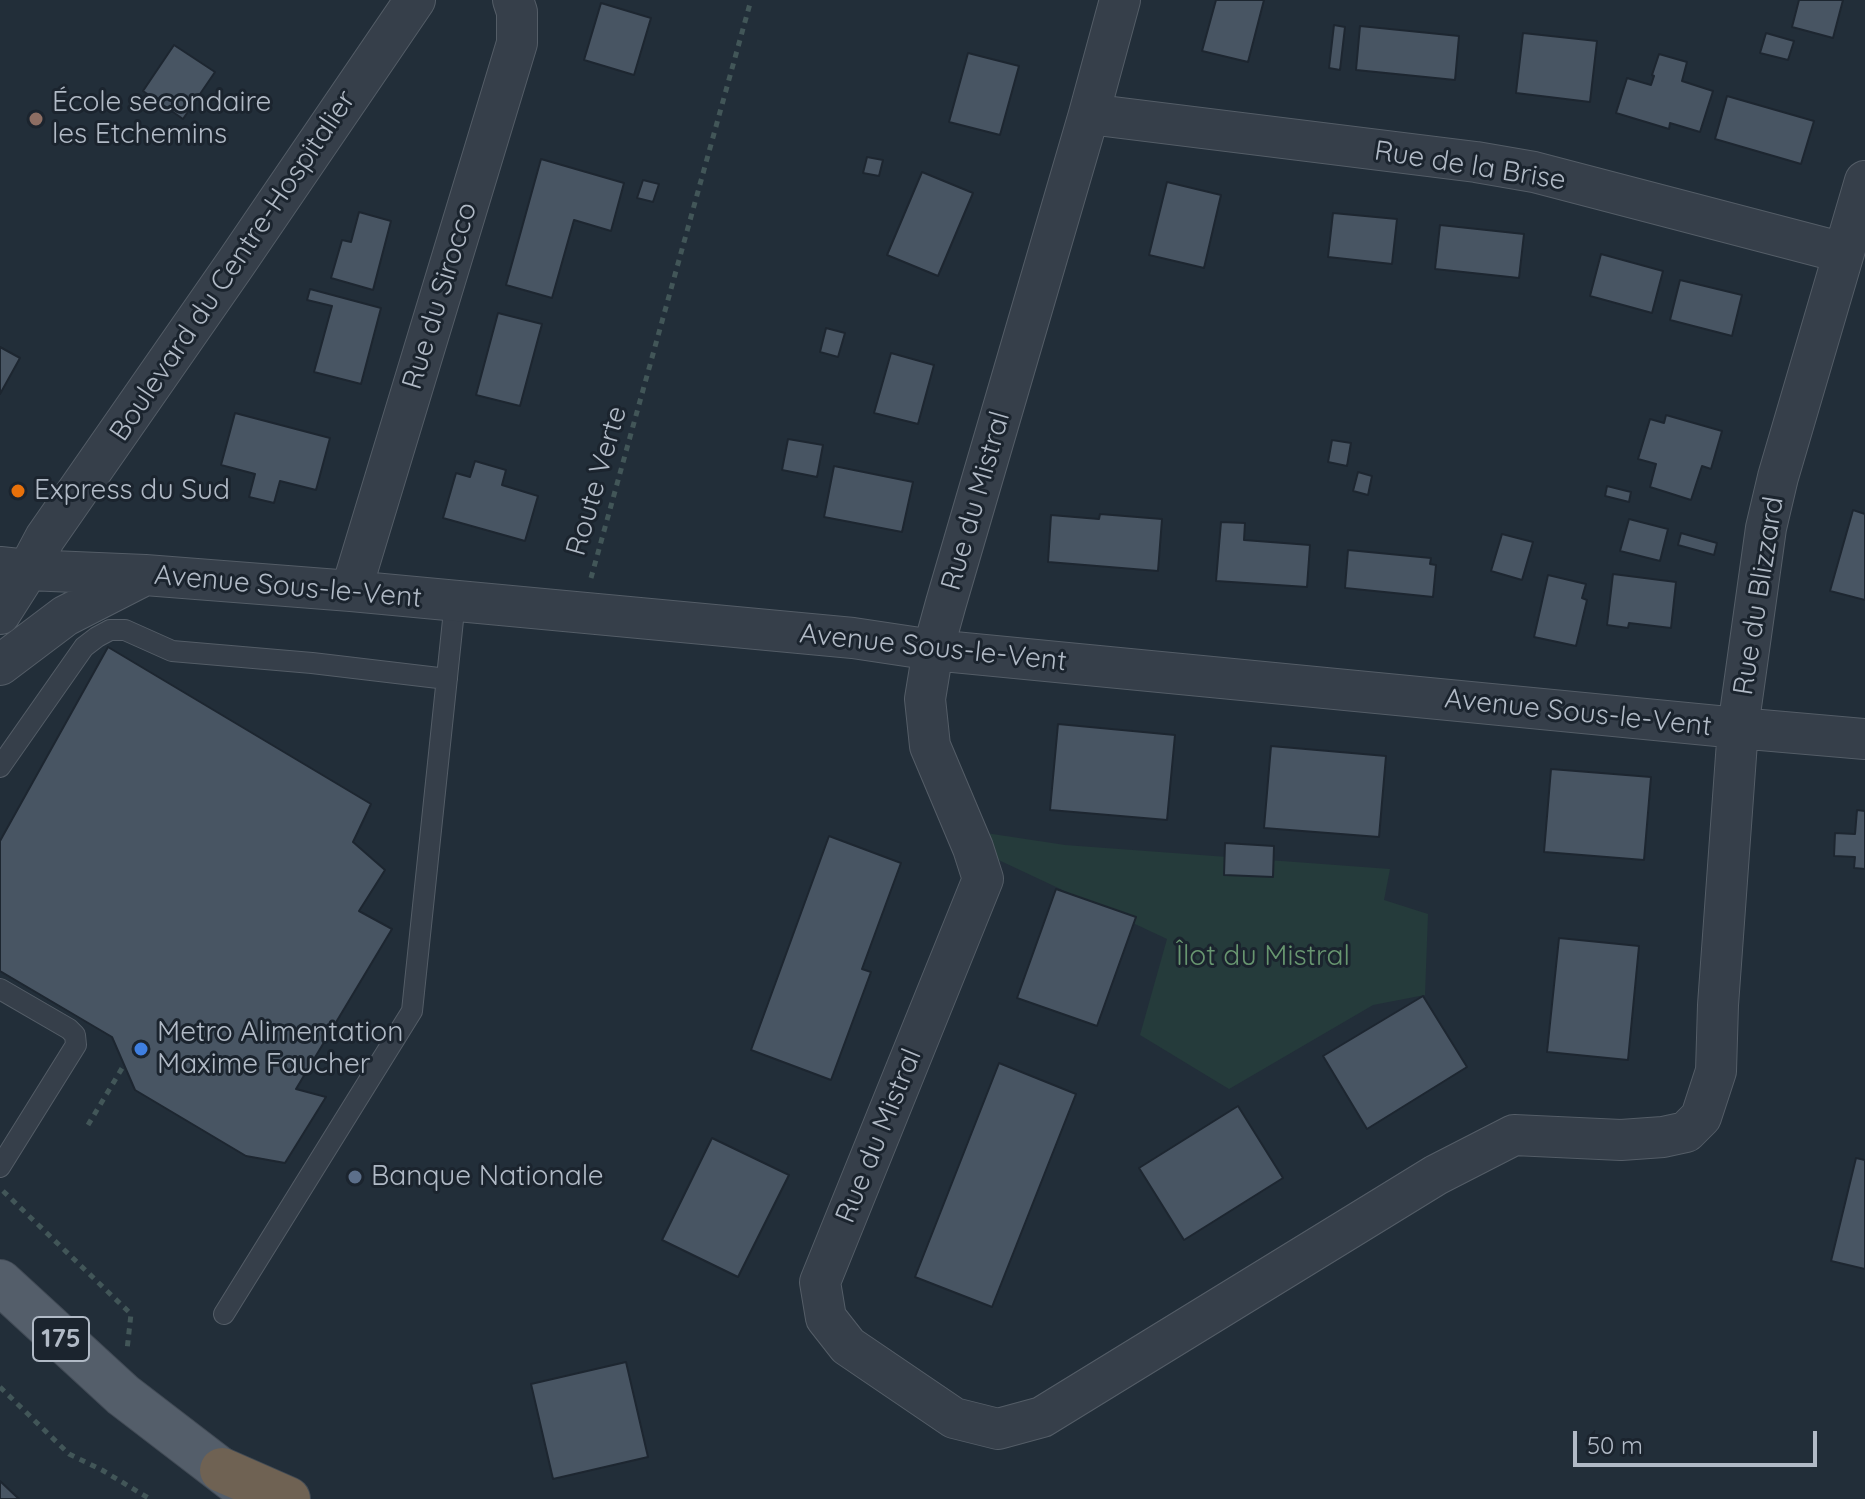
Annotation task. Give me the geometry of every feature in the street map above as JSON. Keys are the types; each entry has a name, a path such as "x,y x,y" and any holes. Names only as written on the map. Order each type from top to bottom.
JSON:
{"highway":[{"path":"222,1470 288,1499"}],"main road":[{"name":"175","path":"0,1282 123,1395 259,1499"}],"street":[{"name":"Boulevard du Centre-Hospitalier","path":"0,614 14,569 45,538 415,0"},
{"name":"Rue du Sirocco","path":"351,591 517,43 517,12 513,0"},
{"name":"Rue du Mistral","path":"1120,0 933,650 925,699 930,746 983,879 820,1282 826,1318 848,1346 954,1418 998,1429 1042,1417 1436,1175 1514,1135 1621,1140 1663,1137 1686,1132 1701,1117"},
{"name":"Rue de la Brise","path":"1089,114 1476,162 1534,172 1844,253"},
{"name":"Rue du Blizzard","path":"1701,1117 1716,1071 1738,728 1766,528 1778,477 1865,181"},
{"name":"Avenue Sous-le-Vent","path":"14,569 145,575 351,591 1865,739"},
{"path":"0,665 65,616 145,575"}],"lane":[{"path":"224,1314 412,1011 455,601"},
{"path":"0,767 84,647 110,630 125,630 172,651 447,679"},
{"path":"0,989 69,1029 75,1035 76,1045 0,1167"}],"path":[{"name":"Route Verte","path":"588,588 751,0"},
{"path":"88,1125 124,1065"},
{"path":"0,1188 131,1314 123,1395"},
{"path":"0,1387 69,1454 150,1499"}],"green space":[{"name":"Îlot du Mistral","path":"966,830 1065,845 1390,869 1384,900 1428,914 1425,995 1373,1005 1229,1089 1140,1035 1167,939 973,848"}],"building":[{"path":"1216,0 1264,0 1248,62 1202,51"},
{"path":"1799,0 1843,0 1833,38 1792,27"},
{"path":"601,3 651,18 634,75 584,60"},
{"path":"1334,25 1345,27 1340,70 1329,68"},
{"path":"1360,26 1459,36 1455,80 1356,70"},
{"path":"1523,33 1597,41 1590,102 1516,93"},
{"path":"1766,33 1794,41 1788,60 1760,53"},
{"path":"174,45 215,72 183,119 143,91"},
{"path":"968,53 1019,66 1000,135 949,122"},
{"path":"1659,54 1687,62 1682,81 1713,91 1700,132 1670,123 1669,129 1616,113 1627,78 1651,85"},
{"path":"1727,96 1814,121 1801,164 1715,139"},
{"path":"867,157 883,160 879,176 863,173"},
{"path":"541,159 624,183 611,231 574,220 552,298 506,285"},
{"path":"922,172 973,193 938,276 887,255"},
{"path":"643,180 659,184 653,202 637,198"},
{"path":"1167,182 1221,195 1204,268 1149,255"},
{"path":"359,212 391,221 373,290 331,278 342,240 351,242"},
{"path":"1333,213 1397,219 1392,264 1328,257"},
{"path":"1440,225 1524,234 1519,278 1435,269"},
{"path":"1601,254 1663,271 1652,313 1590,296"},
{"path":"1680,280 1742,295 1732,336 1670,320"},
{"path":"310,289 381,308 361,384 314,372 332,306 307,300"},
{"path":"498,313 542,324 520,406 476,395"},
{"path":"826,328 845,333 838,357 820,352"},
{"path":"0,347 20,358 0,394"},
{"path":"891,353 934,365 918,424 874,413"},
{"path":"235,413 330,438 316,490 280,481 274,503 249,497 255,474 221,465"},
{"path":"1666,415 1722,431 1711,469 1702,466 1691,500 1650,487 1656,464 1638,459 1650,419 1664,423"},
{"path":"788,439 823,445 817,477 782,470"},
{"path":"1332,440 1351,443 1347,466 1328,462"},
{"path":"475,461 506,470 502,485 538,496 525,541 443,518 456,473 470,477"},
{"path":"834,466 913,482 902,532 824,517"},
{"path":"1358,472 1372,476 1368,495 1353,491"},
{"path":"1607,486 1631,492 1629,502 1605,496"},
{"path":"1853,510 1865,514 1865,600 1830,591"},
{"path":"1100,514 1162,519 1158,571 1048,562 1051,515 1099,519"},
{"path":"1629,519 1668,529 1660,561 1620,551"},
{"path":"1221,522 1245,523 1244,540 1310,545 1307,587 1216,581"},
{"path":"1681,533 1717,543 1714,555 1678,545"},
{"path":"1502,534 1533,542 1522,580 1491,571"},
{"path":"1348,550 1431,558 1430,564 1436,565 1433,597 1345,588"},
{"path":"1613,574 1676,582 1671,628 1629,623 1628,628 1607,625"},
{"path":"1548,575 1586,584 1582,598 1587,600 1576,646 1534,637"},
{"path":"108,647 371,804 353,842 385,870 359,911 392,929 296,1089 326,1097 285,1163 246,1156 135,1090 112,1037 0,971 0,841"},
{"path":"1058,724 1175,735 1167,820 1050,810"},
{"path":"1271,746 1386,756 1379,837 1264,828"},
{"path":"1551,769 1651,777 1644,860 1544,852"},
{"path":"1857,810 1865,811 1865,869 1854,868 1855,857 1834,856 1835,833 1855,834"},
{"path":"829,836 901,863 862,969 871,972 831,1080 751,1050"},
{"path":"1225,843 1274,846 1273,877 1224,875"},
{"path":"1056,889 1136,917 1097,1026 1017,998"},
{"path":"1559,938 1639,946 1628,1060 1547,1052"},
{"path":"1423,996 1467,1067 1367,1129 1323,1056"},
{"path":"999,1063 1076,1094 992,1307 915,1277"},
{"path":"1238,1106 1283,1178 1184,1240 1139,1168"},
{"path":"712,1138 789,1175 738,1277 662,1240"},
{"path":"1856,1158 1865,1160 1865,1269 1831,1261"},
{"path":"626,1362 648,1457 553,1479 531,1384"},
{"path":"0,1481 19,1499 0,1499"}],"place":[{"name":"École secondaire les Etchemins","path":"36,119"},
{"name":"Express du Sud","path":"18,491"},
{"name":"Metro Alimentation Maxime Faucher","path":"141,1049"},
{"name":"Banque Nationale","path":"355,1177"}]}
